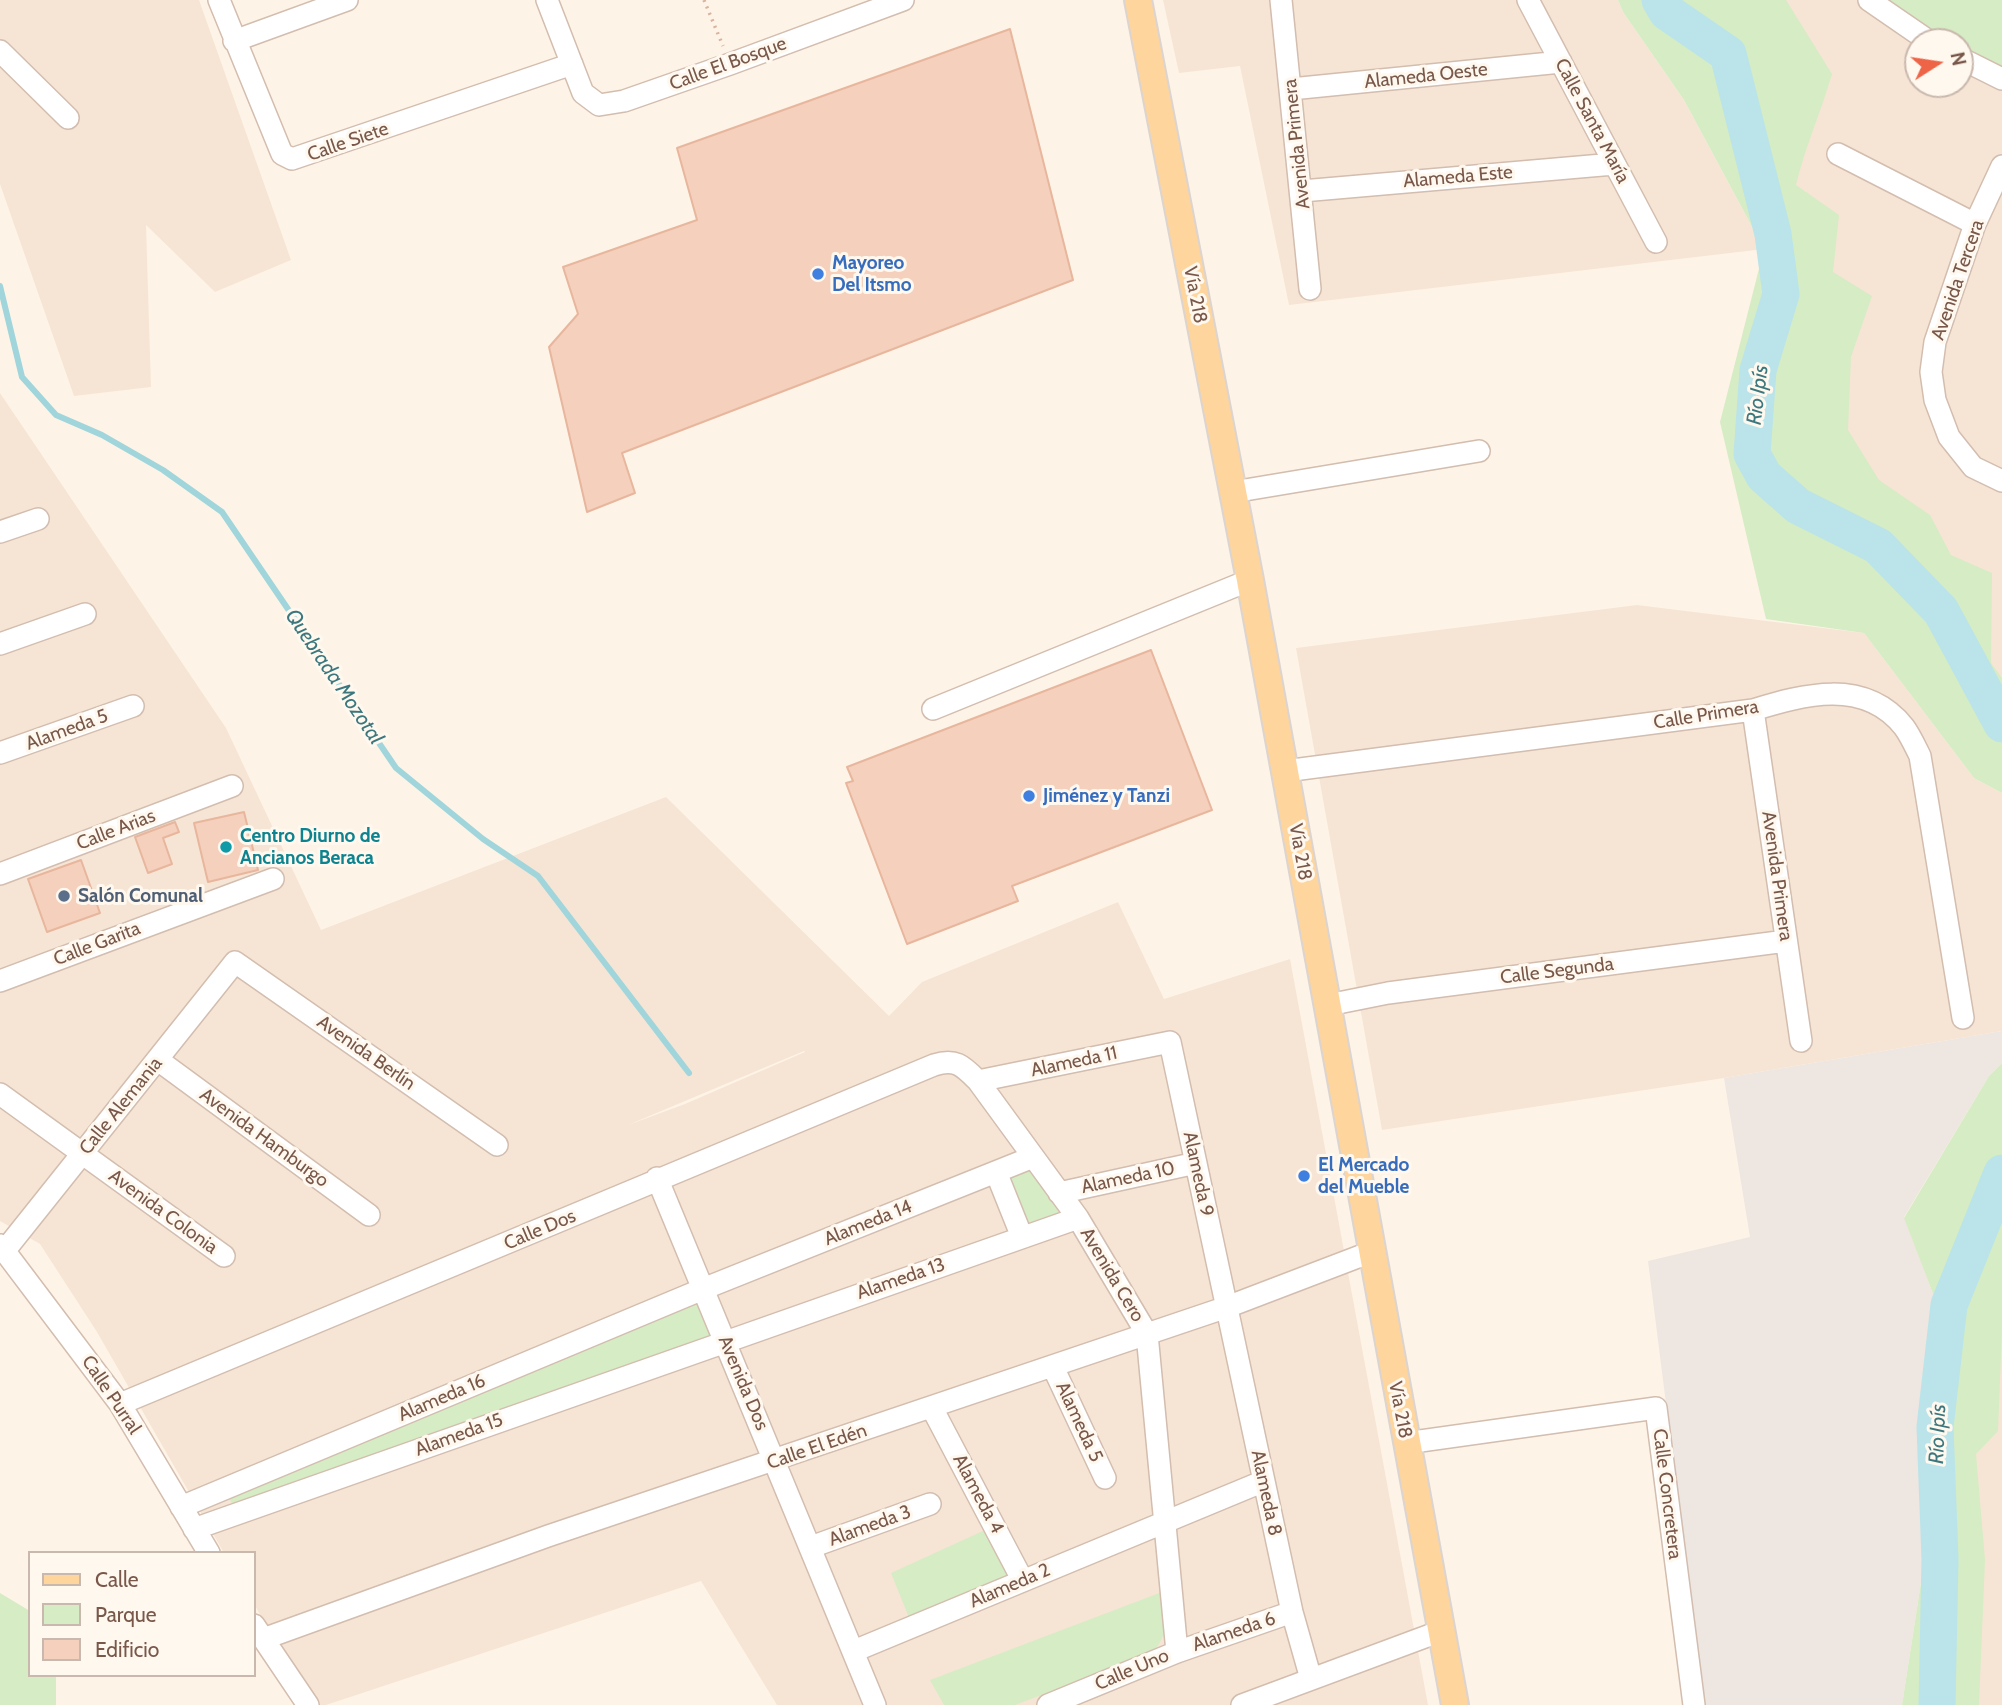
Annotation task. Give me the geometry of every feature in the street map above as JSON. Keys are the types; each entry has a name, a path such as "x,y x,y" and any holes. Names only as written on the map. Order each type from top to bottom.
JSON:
{"main road":[{"name":"Vía 218","path":"1138,0 1250,580 1455,1705"}],"street":[{"name":"Calle Siete","path":"219,0 282,154 292,159 572,64"},
{"path":"234,41 347,0"},
{"path":"547,0 572,64"},
{"name":"Calle El Bosque","path":"572,64 583,93 600,105 624,101 903,0"},
{"name":"Avenida Primera","path":"1281,0 1310,289"},
{"name":"Calle Santa María","path":"1528,0 1656,242"},
{"path":"1869,0 1910,28"},
{"path":"0,51 68,118"},
{"name":"Alameda Oeste","path":"1291,89 1561,62"},
{"path":"1974,65 2002,79"},
{"path":"1838,154 1975,224"},
{"name":"Alameda Este","path":"1302,191 1614,164"},
{"name":"Avenida Tercera","path":"2002,166 1975,224 1935,342 1932,362 1935,400 1949,437 1973,467 2002,481"},
{"path":"1233,492 1479,451"},
{"path":"0,532 38,519"},
{"path":"933,709 1250,580"},
{"path":"0,644 85,614"},
{"name":"Calle Primera","path":"1285,771 1753,710 1804,694 1844,694 1875,704 1903,726 1920,755 1963,1018"},
{"name":"Alameda 5","path":"0,753 133,706"},
{"name":"Avenida Primera","path":"1753,710 1801,1041"},
{"name":"Calle Arias","path":"0,874 232,786"},
{"name":"Calle Garita","path":"0,981 273,878"},
{"name":"Calle Segunda","path":"1328,1005 1388,993 1786,941"},
{"name":"Calle Alemania","path":"3,1247 236,962"},
{"name":"Avenida Berlín","path":"236,962 497,1145"},
{"name":"Alameda 11","path":"978,1082 1170,1042"},
{"name":"Alameda 9","path":"1170,1042 1227,1307"},
{"name":"Avenida Hamburgo","path":"158,1060 369,1215"},
{"name":"Calle Dos","path":"120,1404 657,1178 934,1065 949,1060 960,1063"},
{"name":"Avenida Cero","path":"960,1063 978,1082 1078,1218 1147,1334 1177,1651"},
{"name":"Avenida Colonia","path":"0,1094 224,1256"},
{"name":"Alameda 14","path":"703,1289 1033,1157"},
{"name":"Alameda 10","path":"1059,1193 1196,1163"},
{"path":"996,1172 1022,1237"},
{"name":"Avenida Dos","path":"657,1178 875,1705"},
{"name":"Alameda 13","path":"724,1340 1078,1218"},
{"name":"Calle Purral","path":"3,1247 120,1404 208,1551"},
{"name":"Calle El Edén","path":"258,1632 1053,1367 1227,1307 1371,1252"},
{"name":"Alameda 16","path":"181,1507 703,1289"},
{"name":"Alameda 8","path":"1227,1307 1292,1612 1311,1679"},
{"name":"Alameda 15","path":"194,1529 724,1340"},
{"name":"Alameda 5","path":"1053,1367 1105,1478"},
{"name":"Alameda 4","path":"932,1408 1023,1581"},
{"name":"Calle Concretera","path":"1406,1443 1656,1408 1694,1705"},
{"name":"Alameda 2","path":"854,1651 1264,1481"},
{"name":"Alameda 3","path":"811,1547 930,1504"},
{"name":"Alameda 6","path":"1177,1651 1292,1612"},
{"path":"1242,1705 1441,1631"},
{"path":"258,1632 308,1705"},
{"name":"Calle Uno","path":"1048,1705 1177,1651"}],"path":[{"path":"704,0 730,64"}],"shaded area":[{"path":"0,0 199,0 291,260 215,292 146,225 151,387 74,396 0,184"},
{"path":"1163,0 1618,0 1623,12 1684,100 1764,249 1289,305 1240,66 1179,73"},
{"path":"1699,0 2002,0 2002,689 1894,547 1792,301"},
{"path":"0,393 226,728 321,930 666,797 889,1016 922,982 1118,902 1164,999 1290,959 1428,1705 777,1705 701,1581 326,1705 312,1705 256,1607 256,1551 223,1551 97,1332 40,1244 0,1221","holes":["804,1051 805,1052 685,1104 628,1125"]},
{"path":"1637,605 1864,633 1974,778 2002,793 2002,1031 1724,1078 1382,1130 1296,648"},
{"path":"2002,1031 2002,1063 1989,1076 1904,1217 1935,1299 1922,1419 1924,1563 1902,1705 1704,1705 1648,1261 1750,1237 1724,1078"},
{"path":"2002,1323 2002,1705 1969,1705 1969,1502 1991,1324"}],"green space":[{"path":"1618,0 1786,0 1832,74 1796,185 1839,215 1833,272 1872,296 1851,357 1848,430 1879,480 1930,515 1951,555 1992,573 1991,663 2002,678 2002,793 1974,778 1864,633 1766,619 1720,422 1764,249 1684,100 1623,12"},
{"path":"1889,0 2002,0 2002,66 1974,52 1974,28 1925,28"},
{"path":"2002,1063 2002,1329 1998,1431 1976,1454 1985,1560 1979,1705 1902,1705 1924,1563 1922,1419 1935,1299 1904,1218 1989,1076"},
{"path":"1031,1164 1069,1217 1025,1233 1000,1175"},
{"path":"698,1297 715,1336 235,1508 227,1495"},
{"path":"985,1530 1012,1579 910,1620 891,1573"},
{"path":"1162,1592 1164,1634 1150,1654 1015,1705 944,1705 930,1680"},
{"path":"0,1593 28,1610 28,1677 56,1677 56,1705 0,1705"}],"building":[{"name":"Mayoreo Del Itsmo","path":"1010,29 1073,280 622,453 635,493 587,512 549,347 578,314 563,267 697,220 677,148"},
{"name":"Jiménez y Tanzi","path":"1151,650 1212,810 1012,886 1018,901 907,944 846,783 853,781 847,767"},
{"name":"Centro Diurno de Ancianos Beraca","path":"244,812 258,870 208,882 194,823"},
{"path":"175,822 179,832 163,838 172,864 148,873 135,837"},
{"name":"Salón Comunal","path":"81,860 100,913 47,932 28,879"}],"waterway":[{"name":"Río Ipís","path":"1660,0 1667,12 1728,54 1773,234 1781,294 1758,370 1752,454 1764,476 1798,506 1878,546 1941,611 2002,724"},
{"name":"Quebrada Mozotal","path":"0,286 22,377 56,415 102,435 163,470 222,512 396,768 483,839 538,876 689,1073"},
{"name":"Río Ipís","path":"1937,1705 1940,1559 1935,1427 1949,1305 2002,1173"}],"place":[{"name":"Mayoreo Del Itsmo","path":"818,274"},
{"name":"Jiménez y Tanzi","path":"1029,796"},
{"name":"Centro Diurno de Ancianos Beraca","path":"226,847"},
{"name":"Salón Comunal","path":"64,896"},
{"name":"El Mercado del Mueble","path":"1304,1176"}]}
